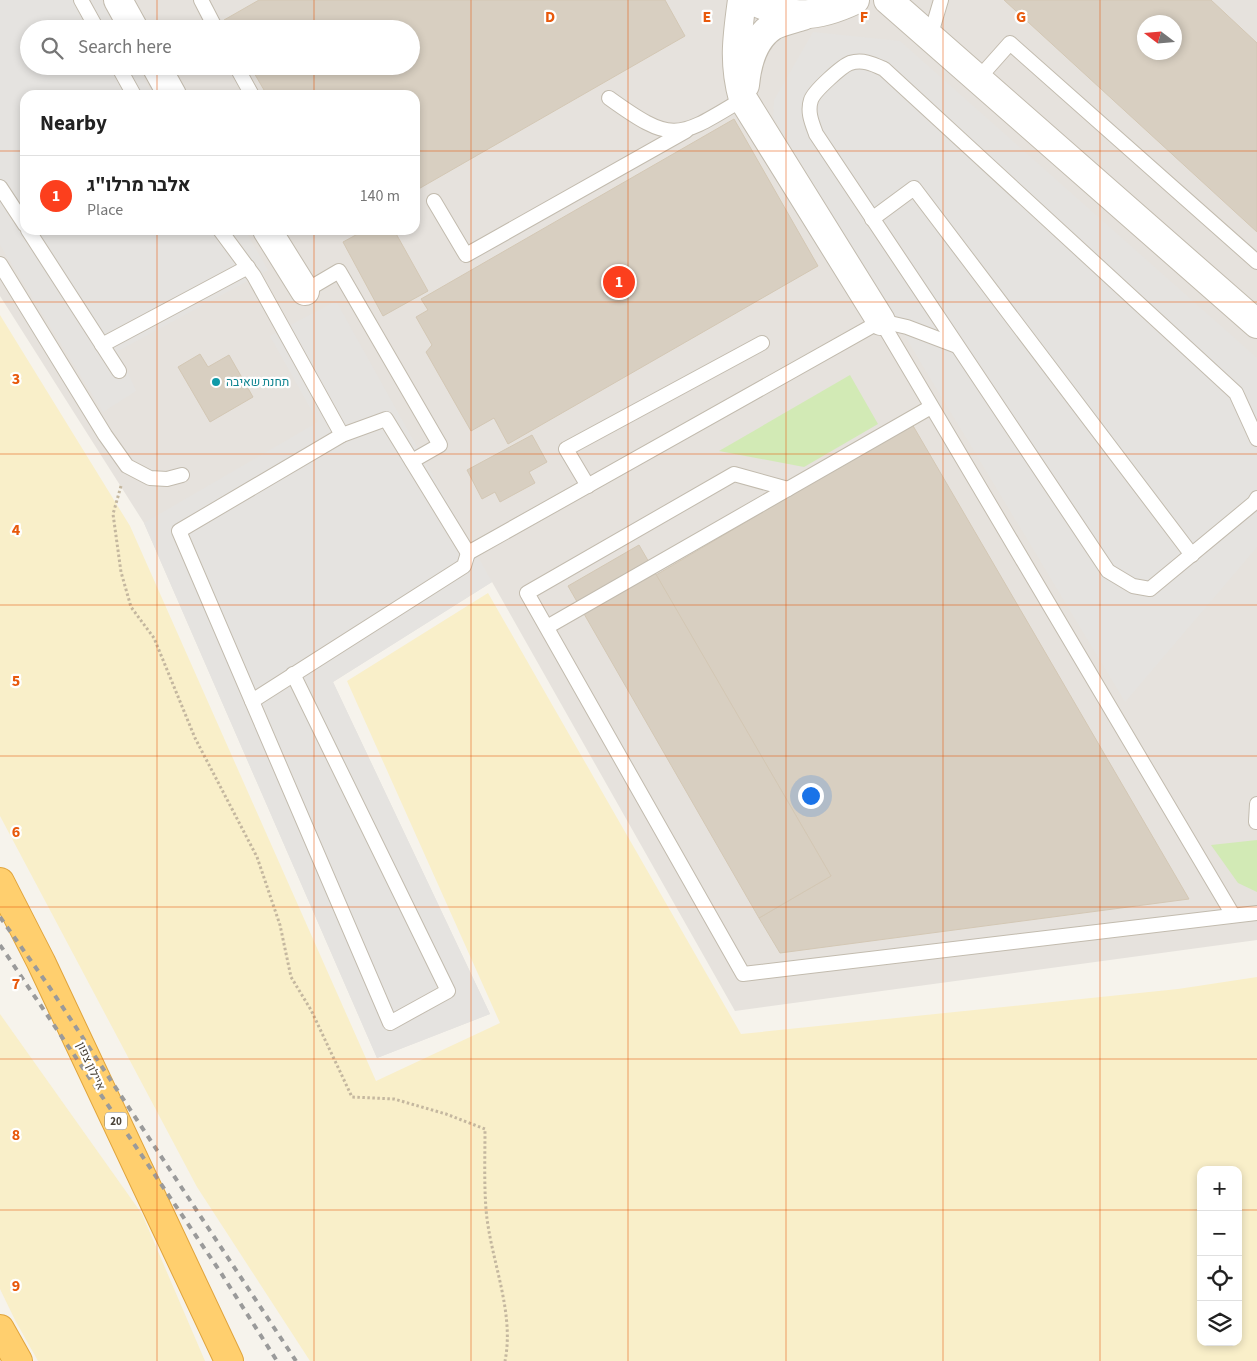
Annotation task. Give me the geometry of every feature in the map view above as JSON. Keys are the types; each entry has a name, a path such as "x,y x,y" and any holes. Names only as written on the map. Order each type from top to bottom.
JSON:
{"highway":[{"name":"איילון צפון","path":"0,882 42,962 229,1361"},
{"path":"0,1329 18,1361"}],"street":[{"path":"118,0 129,20"},
{"path":"742,0 735,45 737,76 743,99 881,321"},
{"path":"752,0 771,11 803,16"},
{"path":"743,99 746,69 756,45 773,27 803,16 831,11 855,0"},
{"path":"888,0 1257,324"},
{"path":"161,75 169,90"},
{"path":"270,235 305,291"}],"lane":[{"path":"81,0 92,20"},
{"path":"201,0 211,20"},
{"path":"930,37 941,0"},
{"path":"978,79 1010,43 1257,262"},
{"path":"1257,439 1236,393 884,69 868,62 850,63 820,87 811,99 810,117 816,134 1108,571 1133,586 1150,589 1254,503 1257,498"},
{"path":"123,75 131,90"},
{"path":"241,75 249,90"},
{"path":"609,98 640,120 664,131 686,131"},
{"path":"434,201 466,255 743,99"},
{"path":"0,187 20,218"},
{"path":"872,219 914,188 1192,555"},
{"path":"31,235 119,371"},
{"path":"224,235 248,267 342,435"},
{"path":"0,264 105,435 127,466 150,478 167,479 182,475"},
{"path":"102,345 248,267"},
{"path":"305,291 339,271 440,445 412,461"},
{"path":"881,321 1233,916"},
{"path":"252,701 464,566 468,553 881,321 908,327 957,346"},
{"path":"588,486 566,449 762,343"},
{"path":"547,627 931,407"},
{"path":"293,674 448,991 390,1023 179,531 342,435 386,420 468,553"},
{"path":"788,489 734,474 527,593 743,974 1257,913"},
{"path":"1256,822 1257,804"}],"path":[{"path":"127,466 113,514 121,572 131,607 154,638 195,738 257,858 280,925 291,977 310,1010 352,1097 394,1099 446,1114 485,1129 486,1210 504,1306 508,1347 504,1361"}],"shaded area":[{"path":"0,0 1257,0 1257,940 735,1011 492,582 333,682 490,1014 377,1058 144,523 0,296"},
{"path":"0,0 101,0 112,20 20,20 20,75 142,75 150,90 20,90 20,235 248,235 268,270 118,351 136,391 103,412 0,245"},
{"path":"813,32 900,41 1257,358 1257,547 1125,702 773,117 774,100"},
{"path":"336,301 492,582 333,682 490,1014 377,1058 144,523 318,422 270,336"}],"green space":[{"path":"850,375 878,424 804,467 719,451"},
{"path":"1257,840 1257,892 1238,883 1211,845"}],"sand":[{"path":"0,315 130,526 376,1081 500,1023 347,681 488,593 741,1034 1178,989 1257,977 1257,1361 310,1361 197,1187 0,816"},
{"path":"0,1014 142,1214 205,1361 38,1361 0,1289"}],"building":[{"path":"259,0 665,0 685,36 420,188 420,90 264,90 255,75 420,75 420,20 224,20"},
{"path":"1004,0 1211,0 1257,43 1257,232"},
{"path":"734,119 818,266 508,444 494,418 471,431 426,352 432,345 416,317 428,310 421,299"},
{"path":"356,235 397,235 428,291 383,316 343,242"},
{"name":"תחנת שאיבה","path":"200,354 208,367 229,355 253,397 210,422 178,367"},
{"path":"912,424 1189,899 780,953 759,918 831,876 656,575"},
{"path":"532,435 547,462 529,472 535,483 500,502 495,492 482,499 467,470"},
{"path":"639,545 831,876 759,918 568,586"}],"railway":[{"path":"0,917 48,985 296,1361"},
{"path":"0,945 221,1273 277,1361"}],"place":[{"name":"אלבר מרלו\"ג","path":"619,282"},
{"name":"תחנת שאיבה","path":"216,382"}]}
